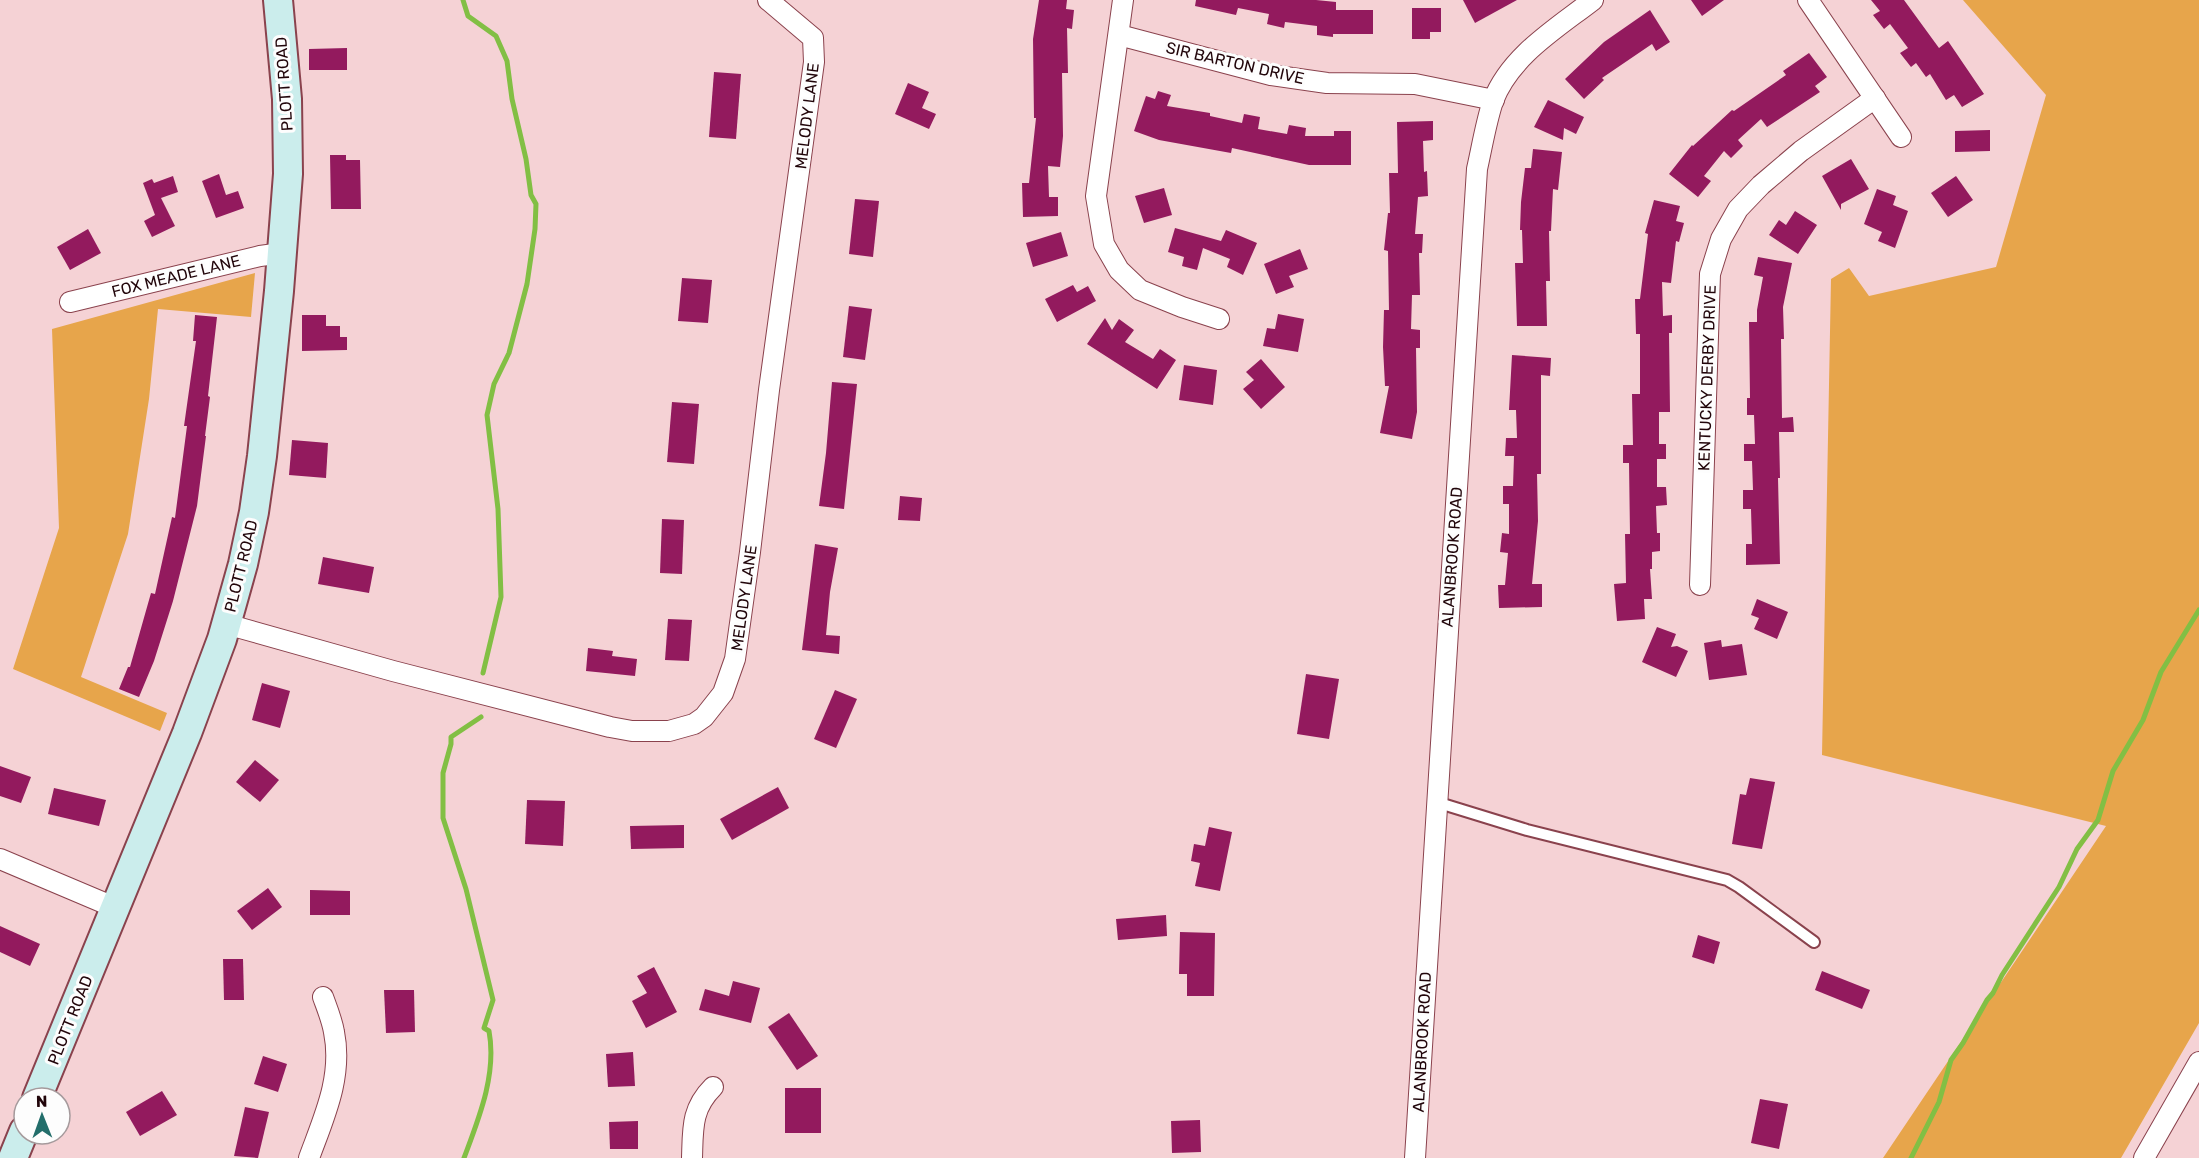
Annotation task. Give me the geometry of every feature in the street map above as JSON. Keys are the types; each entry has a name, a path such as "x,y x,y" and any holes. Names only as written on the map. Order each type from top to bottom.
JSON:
{"street":[{"name":"PLOTT ROAD","path":"43,1086 187,733 226,624 243,564 255,508 262,456 288,174 286,87 278,0"},
{"name":"MELODY LANE","path":"226,624 393,672 546,712 632,731 682,729 694,724 715,706 723,693 735,659 814,62 813,38 768,0"},
{"path":"1123,0 1095,196 1104,244 1119,270 1140,290 1219,319"},
{"name":"ALANBROOK ROAD","path":"1415,1158 1477,169 1494,100 1511,70 1533,47 1593,0"},
{"path":"1808,0 1901,137"},
{"name":"SIR BARTON DRIVE","path":"1119,35 1271,75 1327,83 1415,84 1494,100"},
{"name":"KENTUCKY DERBY DRIVE","path":"1700,585 1710,274 1721,239 1738,209 1761,185 1800,151 1875,98"},
{"name":"FOX MEADE LANE","path":"70,302 260,256 282,253"},
{"path":"0,859 116,908"},
{"path":"309,1158 330,1103 336,1070 334,1032 323,997"},
{"path":"2144,1158 2199,1062"},
{"path":"692,1158 694,1119 698,1105 713,1087"}],"lane":[{"path":"1436,802 1527,830 1727,880 1814,942"}],"shaded area":[{"path":"1963,0 2199,0 2199,1023 2121,1158 1883,1158 2106,826 1822,755 1831,279 1849,268 1869,296 1996,267 2046,95"},
{"path":"255,273 251,317 158,309 149,399 128,534 81,677 167,713 160,731 13,669 59,528 52,329"}],"building":[{"path":"1039,0 1067,0 1066,9 1074,10 1072,29 1067,28 1068,73 1062,73 1063,136 1060,167 1048,166 1049,197 1058,197 1058,216 1023,217 1022,183 1029,183 1036,118 1034,118 1033,39"},
{"path":"1196,0 1336,2 1336,10 1373,10 1373,34 1333,34 1333,37 1317,35 1317,26 1285,22 1284,28 1267,24 1269,14 1238,8 1236,15 1195,6"},
{"path":"1463,0 1517,0 1475,23"},
{"path":"1691,0 1724,0 1702,16"},
{"path":"1871,0 1904,0 1939,48 1948,41 1984,94 1962,107 1954,95 1946,100 1930,74 1926,77 1916,63 1911,67 1900,53 1908,48 1890,24 1884,29 1873,15 1880,11"},
{"path":"1412,8 1441,8 1441,32 1430,32 1430,39 1412,39"},
{"path":"1650,10 1670,42 1656,51 1652,44 1602,78 1604,80 1584,99 1565,79 1604,42"},
{"path":"347,48 347,70 309,70 309,49"},
{"path":"1809,53 1827,77 1815,86 1820,92 1767,127 1761,119 1738,140 1743,146 1731,158 1724,151 1704,176 1711,181 1698,197 1669,174 1692,145 1732,110 1734,111 1786,75 1783,71"},
{"path":"714,72 741,74 736,139 709,137"},
{"path":"908,83 929,92 922,108 936,114 929,129 895,114"},
{"path":"1158,91 1171,95 1167,106 1210,113 1210,116 1242,123 1244,114 1260,117 1258,129 1287,134 1289,125 1306,128 1305,136 1334,136 1334,131 1351,131 1351,165 1309,165 1232,148 1231,153 1159,140 1134,131 1146,96 1155,99"},
{"path":"1548,100 1584,117 1576,134 1564,128 1563,140 1534,127"},
{"path":"1433,121 1433,140 1423,141 1424,172 1427,171 1428,196 1418,197 1415,234 1423,234 1422,253 1419,253 1420,295 1412,295 1411,329 1420,330 1420,348 1416,348 1417,412 1412,439 1380,433 1389,386 1385,386 1383,347 1384,310 1389,310 1388,251 1384,250 1388,213 1390,213 1389,173 1398,173 1397,122"},
{"path":"1990,130 1990,151 1955,152 1955,131"},
{"path":"1533,149 1562,152 1558,190 1553,189 1551,231 1549,231 1550,281 1546,281 1547,326 1517,326 1515,263 1523,263 1522,230 1520,230 1521,202 1525,168 1531,168"},
{"path":"330,155 346,155 346,160 360,160 361,209 331,209"},
{"path":"1851,159 1869,189 1841,204 1841,210 1822,176"},
{"path":"219,174 226,195 238,191 244,208 216,218 202,181"},
{"path":"173,176 178,192 161,198 175,226 152,237 144,221 155,215 143,183 152,179 154,183"},
{"path":"1956,176 1973,200 1948,217 1931,193"},
{"path":"1164,188 1172,215 1144,223 1135,196"},
{"path":"1877,189 1896,196 1893,205 1908,211 1895,248 1878,241 1882,232 1864,224"},
{"path":"855,199 879,201 873,257 849,254"},
{"path":"1654,200 1680,206 1676,221 1684,223 1679,242 1676,241 1671,283 1662,282 1663,316 1672,315 1672,333 1669,333 1670,412 1659,412 1659,444 1666,444 1666,459 1657,459 1657,487 1666,487 1667,505 1656,506 1660,551 1652,552 1652,569 1650,569 1652,599 1644,599 1645,619 1617,621 1614,584 1626,583 1625,534 1630,534 1629,463 1623,463 1623,445 1633,445 1632,394 1640,394 1640,334 1636,334 1635,299 1640,299 1648,234 1645,233"},
{"path":"1795,211 1817,225 1798,254 1769,235 1779,220 1786,225"},
{"path":"1175,228 1221,241 1226,230 1257,243 1243,275 1227,267 1230,259 1203,248 1197,270 1182,266 1184,257 1168,252"},
{"path":"88,229 101,253 70,270 57,247"},
{"path":"1061,232 1068,256 1033,267 1026,243"},
{"path":"1300,249 1308,269 1289,276 1294,287 1276,294 1264,264"},
{"path":"1758,257 1792,263 1783,307 1784,339 1781,339 1782,418 1793,417 1794,432 1779,432 1780,564 1746,565 1746,544 1752,544 1751,509 1743,509 1743,490 1753,490 1752,461 1744,461 1744,444 1755,444 1754,415 1747,415 1747,398 1750,398 1749,322 1757,322 1763,277 1754,275"},
{"path":"682,278 712,280 708,323 678,321"},
{"path":"1073,285 1077,292 1088,286 1096,301 1057,322 1045,299"},
{"path":"849,306 872,309 865,360 843,357"},
{"path":"1278,314 1304,319 1298,352 1263,346 1267,328 1275,329"},
{"path":"195,315 217,317 197,506 173,601 154,661 139,697 119,689 130,667 151,593 155,594 172,517 175,518 187,426 184,426 196,341 193,341"},
{"path":"302,315 326,315 326,326 340,326 340,337 347,337 347,350 302,351"},
{"path":"1105,318 1112,330 1119,319 1134,330 1125,342 1153,359 1160,349 1176,360 1157,389 1087,344"},
{"path":"1512,355 1551,358 1550,376 1541,375 1541,474 1537,474 1538,521 1532,584 1542,584 1542,607 1499,608 1498,585 1505,585 1508,553 1500,552 1502,533 1509,534 1509,504 1503,504 1503,486 1513,486 1514,456 1505,456 1506,438 1517,438 1516,410 1509,410"},
{"path":"1261,359 1285,387 1261,409 1243,389 1254,380 1246,372"},
{"path":"1184,365 1217,370 1213,405 1179,400"},
{"path":"832,382 857,384 844,509 819,506"},
{"path":"672,402 699,404 694,464 667,462"},
{"path":"292,440 328,443 326,478 289,475"},
{"path":"900,496 922,498 920,521 898,520"},
{"path":"662,519 684,520 682,574 660,573"},
{"path":"815,544 838,548 830,592 826,635 840,636 839,654 802,650"},
{"path":"323,557 374,567 369,593 318,584"},
{"path":"1757,599 1788,612 1777,639 1754,629 1759,618 1751,615"},
{"path":"668,619 692,620 689,661 665,660"},
{"path":"1657,627 1676,634 1671,647 1677,646 1688,651 1676,677 1642,662"},
{"path":"1721,640 1722,647 1742,644 1747,675 1709,680 1704,643"},
{"path":"588,648 613,651 612,656 637,659 635,676 586,671"},
{"path":"1306,674 1339,679 1329,739 1297,734"},
{"path":"262,683 290,691 280,728 252,720"},
{"path":"835,690 857,699 836,748 814,739"},
{"path":"255,760 279,780 260,802 236,782"},
{"path":"0,766 31,777 21,803 0,796"},
{"path":"1750,778 1775,782 1762,849 1732,844 1740,794 1746,795"},
{"path":"778,787 789,808 732,840 720,819"},
{"path":"54,788 106,800 99,826 48,814"},
{"path":"527,800 565,801 563,846 525,844"},
{"path":"684,825 684,848 631,849 630,826"},
{"path":"1209,827 1232,832 1220,891 1195,886 1200,863 1191,861 1194,844 1205,846"},
{"path":"268,888 282,907 252,930 237,911"},
{"path":"310,890 350,891 350,915 310,915"},
{"path":"1166,915 1167,936 1118,940 1116,919"},
{"path":"0,926 40,944 30,966 0,952"},
{"path":"1180,932 1215,933 1214,996 1187,996 1187,974 1179,974"},
{"path":"1698,935 1720,942 1714,964 1692,957"},
{"path":"223,959 243,959 244,1000 224,1000"},
{"path":"654,967 677,1012 646,1028 632,1001 647,993 637,976"},
{"path":"1822,971 1870,990 1862,1009 1815,990"},
{"path":"733,981 760,988 751,1023 699,1010 705,989 729,996"},
{"path":"384,990 414,990 415,1032 386,1033"},
{"path":"789,1013 818,1056 797,1070 768,1027"},
{"path":"633,1052 635,1086 608,1087 606,1054"},
{"path":"263,1056 287,1064 278,1092 254,1084"},
{"path":"785,1088 821,1088 821,1133 785,1133"},
{"path":"162,1091 177,1115 140,1136 126,1112"},
{"path":"1760,1099 1788,1104 1779,1149 1751,1143"},
{"path":"245,1107 269,1112 258,1158 234,1156"},
{"path":"1200,1120 1201,1152 1172,1153 1171,1121"},
{"path":"638,1121 638,1149 610,1149 609,1122"}],"waterway":[{"path":"463,0 468,16 496,36 507,61 531,195 536,204 535,229 527,284 509,353 494,384 487,415 498,509 501,597 483,673"},
{"path":"1911,1158 1939,1102 1951,1060 2059,887 2077,849 2098,820 2113,771 2143,720 2161,672 2199,610"},
{"path":"464,1158 481,1112 489,1080 491,1047 489,1031 484,1028 493,1000 466,889 443,818 443,773 451,737 481,717"}]}
